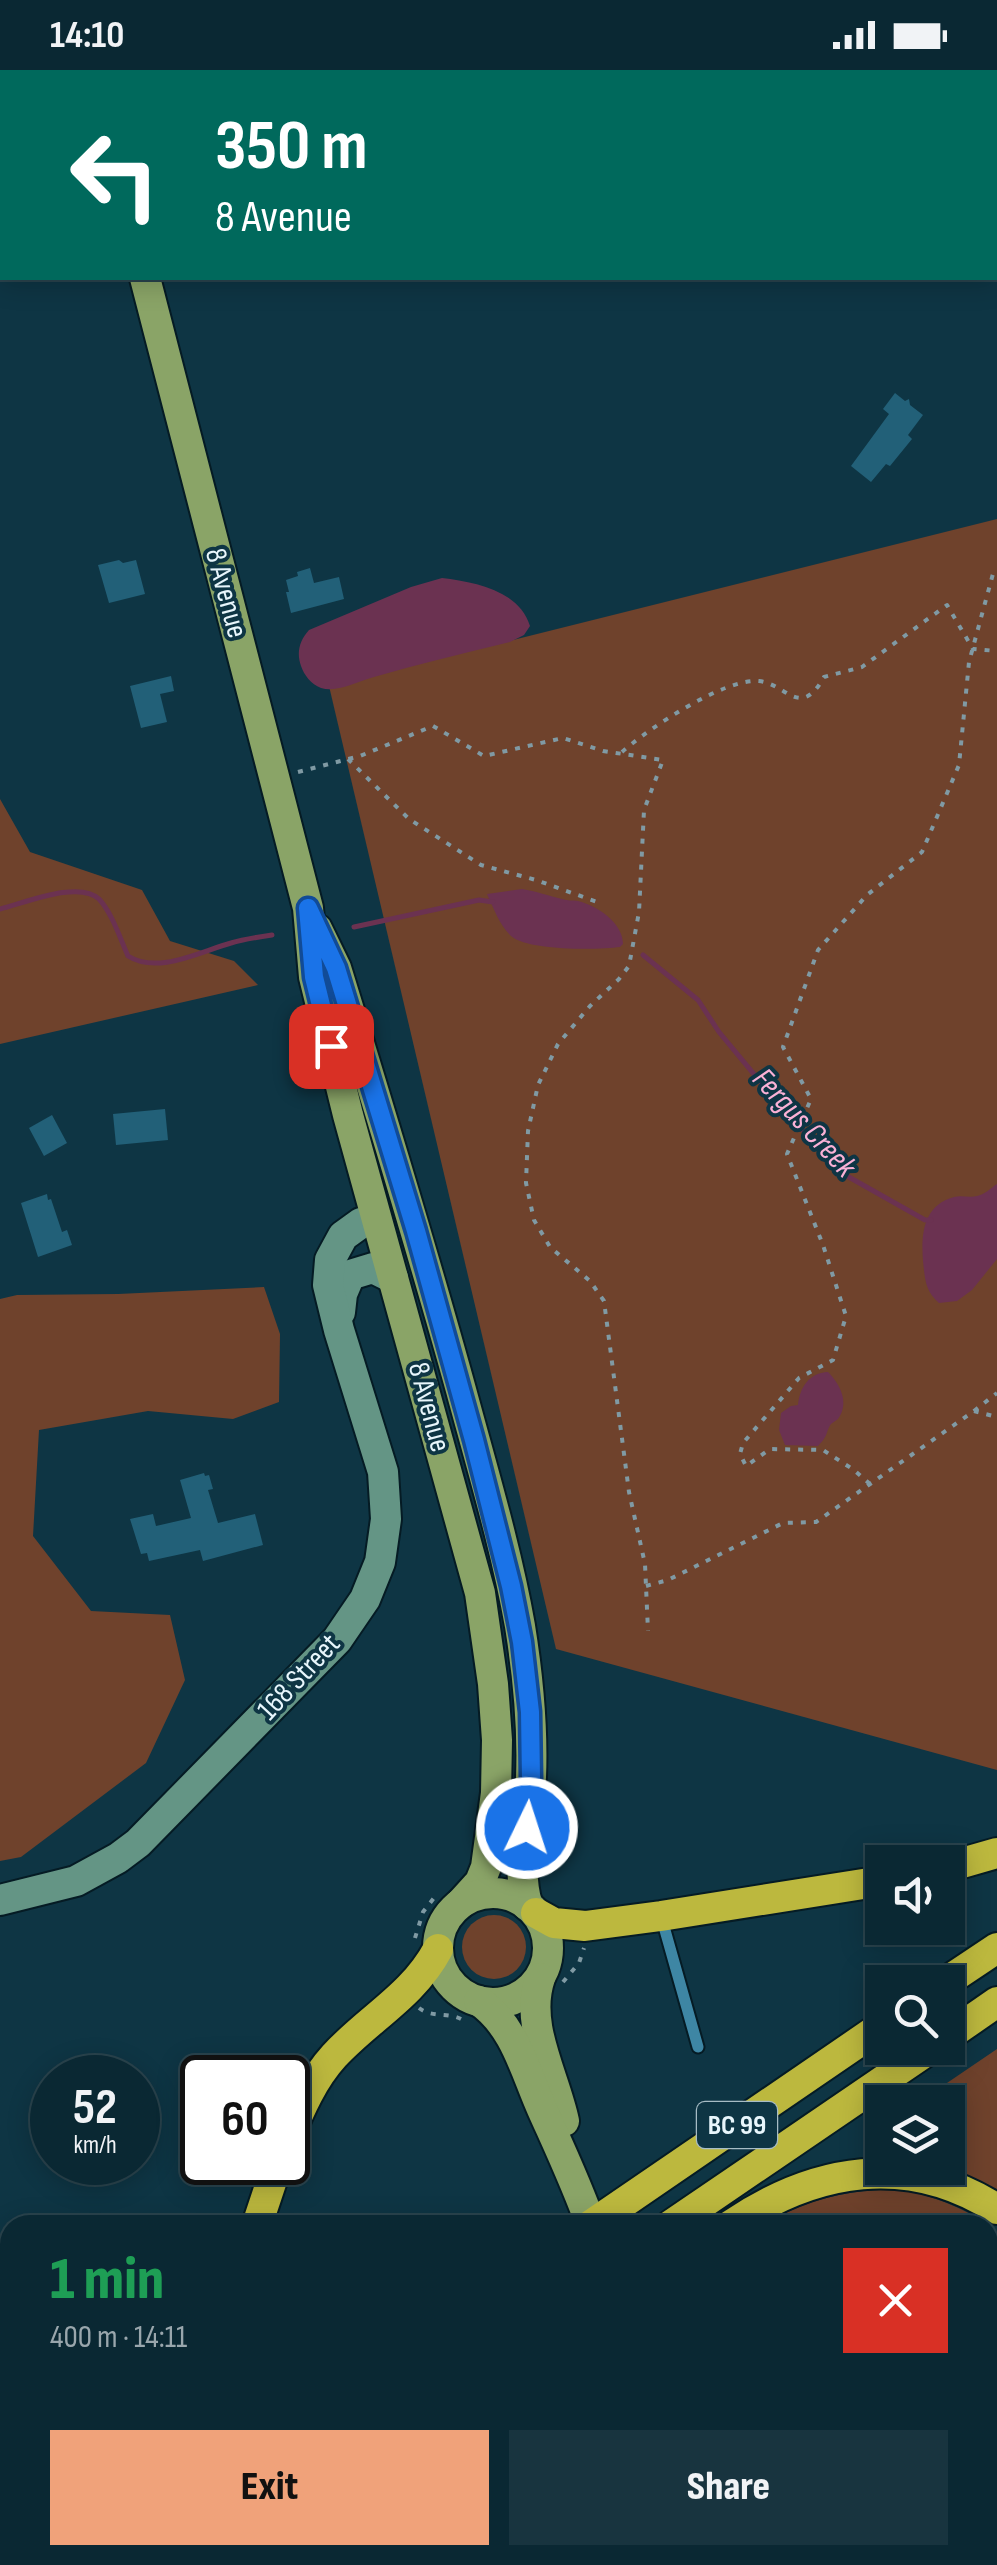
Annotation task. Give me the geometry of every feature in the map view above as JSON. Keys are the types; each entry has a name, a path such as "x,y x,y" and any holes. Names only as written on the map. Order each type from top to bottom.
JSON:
{"highway":[{"path":"965,1862 997,1853"},
{"path":"532,1909 554,1923 574,1926 865,1885"},
{"path":"310,2091 332,2058 409,1990 426,1946"},
{"path":"965,1969 997,1948"},
{"path":"965,2024 997,2002"},
{"name":"BC 99","path":"606,2215 865,2038"},
{"name":"BC 99","path":"686,2215 906,2065"},
{"path":"746,2215 810,2184 885,2172 933,2178 997,2209"},
{"path":"260,2215 270,2185"}],"main road":[{"name":"8 Avenue","path":"146,280 308,908 314,977 480,1593 494,1684 496,1793 488,1860 480,1882 450,1897"},
{"name":"8 Avenue","path":"308,908 336,968 375,1094 504,1555 519,1624 530,1712 531,1779 524,1890 532,1909"},
{"name":"168 Street","path":"0,1900 76,1881 110,1864 138,1843 336,1640 366,1599 380,1562 386,1519 383,1472 328,1286 330,1260 343,1236 376,1218"},
{"path":"376,1218 395,1234 412,1266 480,1522 504,1555"},
{"name":"168 Street","path":"339,1330 342,1294 350,1275 373,1268 393,1278"},
{"path":"474,2012 426,1946 444,1922 450,1897 494,1892 512,1896 532,1909 545,1929 548,1984 534,2001 536,2022 559,2098 579,2192"},
{"path":"474,2012 548,1984"},
{"path":"474,2012 494,2013 514,2044 587,2215"}],"lane":[{"path":"661,1916 698,2047"}],"path":[{"path":"870,1484 823,1450 770,1449 746,1466 740,1454 743,1443 800,1378 833,1360 846,1316 787,1154 811,1099 782,1047 818,950 867,895 922,852 958,765 970,662 994,570"},
{"path":"622,752 658,724 736,684 761,681 800,698 816,691 824,677 862,668 947,605 974,649"},
{"path":"974,649 997,651"},
{"path":"274,778 348,759 433,726 484,756 563,738 602,751 663,760 644,810 639,912 629,966 590,1006 551,1058 538,1086 528,1131 526,1183 534,1220 550,1247 590,1280 604,1302 629,1492 644,1564 648,1631"},
{"path":"348,759 408,820 481,865 600,903"},
{"path":"646,1586 668,1580 782,1522 816,1522 997,1393"},
{"path":"974,1411 997,1417"},
{"path":"426,1946 423,1912 450,1897"},
{"path":"548,1984 579,1964 585,1944"},
{"path":"413,2004 426,2014 455,2016 474,2012"}],"shaded area":[{"path":"997,519 997,1770 556,1649 329,686"},
{"path":"442,578 481,585 506,596 530,626 524,635 510,642 341,688 321,688 306,676 299,651 309,630"},
{"path":"0,799 30,852 142,890 170,941 234,961 258,985 0,1044"},
{"path":"522,889 593,907 614,922 623,944 580,949 520,941 503,927 487,894"},
{"path":"997,1184 997,1259 972,1290 957,1301 939,1303 925,1279 926,1222 944,1201 980,1195"},
{"path":"264,1287 280,1334 279,1402 233,1419 148,1411 39,1430 33,1536 91,1611 170,1615 185,1680 146,1763 21,1857 0,1861 0,1299 17,1295"},
{"path":"828,1372 842,1394 842,1413 818,1446 785,1445 779,1430 781,1413 798,1405 803,1387 811,1378"},
{"path":"494,1915 517,1924 526,1947 517,1970 494,1979 471,1970 462,1947 471,1924"},
{"path":"997,2049 997,2197 965,2181 965,2085 944,2085"},
{"path":"901,2189 973,2215 782,2215 829,2197"}],"building":[{"path":"895,393 905,401 909,399 910,405 923,415 908,435 912,439 871,482 851,466 889,414 883,409"},
{"path":"136,560 145,594 109,603 98,565"},
{"path":"310,568 314,583 339,577 344,599 291,613 286,580"},
{"path":"171,676 174,691 160,694 167,722 141,728 130,686"},
{"path":"165,1109 168,1140 116,1145 113,1114"},
{"path":"52,1115 67,1143 44,1156 29,1128"},
{"path":"47,1194 62,1232 67,1230 72,1245 38,1257 21,1203"},
{"path":"209,1475 213,1489 208,1490 218,1523 255,1514 263,1545 203,1561 200,1550 149,1561 147,1553 141,1554 130,1519 153,1514 156,1526 191,1518 180,1480"}],"waterway":[{"name":"Fergus Creek","path":"0,909 65,892 90,894 108,911 128,956 153,963 180,960 272,935"},
{"name":"Fergus Creek","path":"354,927 479,900 493,902"},
{"name":"Fergus Creek","path":"643,955 698,1000 719,1032 787,1114 847,1176 931,1220"}],"route":[{"path":"331,1046 314,977 308,908 336,968 416,1231 511,1586 530,1712 527,1828"}]}
